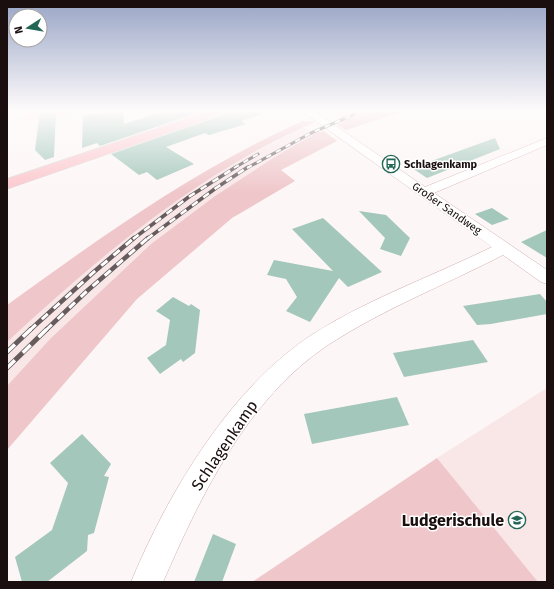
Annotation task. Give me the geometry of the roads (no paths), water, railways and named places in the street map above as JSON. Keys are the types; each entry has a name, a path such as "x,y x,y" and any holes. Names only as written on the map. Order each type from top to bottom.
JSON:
{"main road":[{"path":"7,184 141,138"}],"street":[{"name":"Großer Sandweg","path":"347,138 547,278"},
{"path":"425,192 547,141"},
{"name":"Schlagenkamp","path":"148,582 177,519 204,468 236,422 262,390 287,366 325,337 356,318 504,248"}],"railway":[{"path":"247,168 301,138"},
{"path":"234,168 258,154"},
{"path":"133,239 190,196 236,167"},
{"path":"147,239 216,188 248,167"},
{"path":"30,330 134,238"},
{"path":"46,330 87,291 148,238"},
{"path":"7,352 31,329"},
{"path":"7,368 47,329"}],"place":[{"name":"Schlagenkamp","path":"391,164"},
{"name":"Ludgerischule","path":"517,520"}]}
